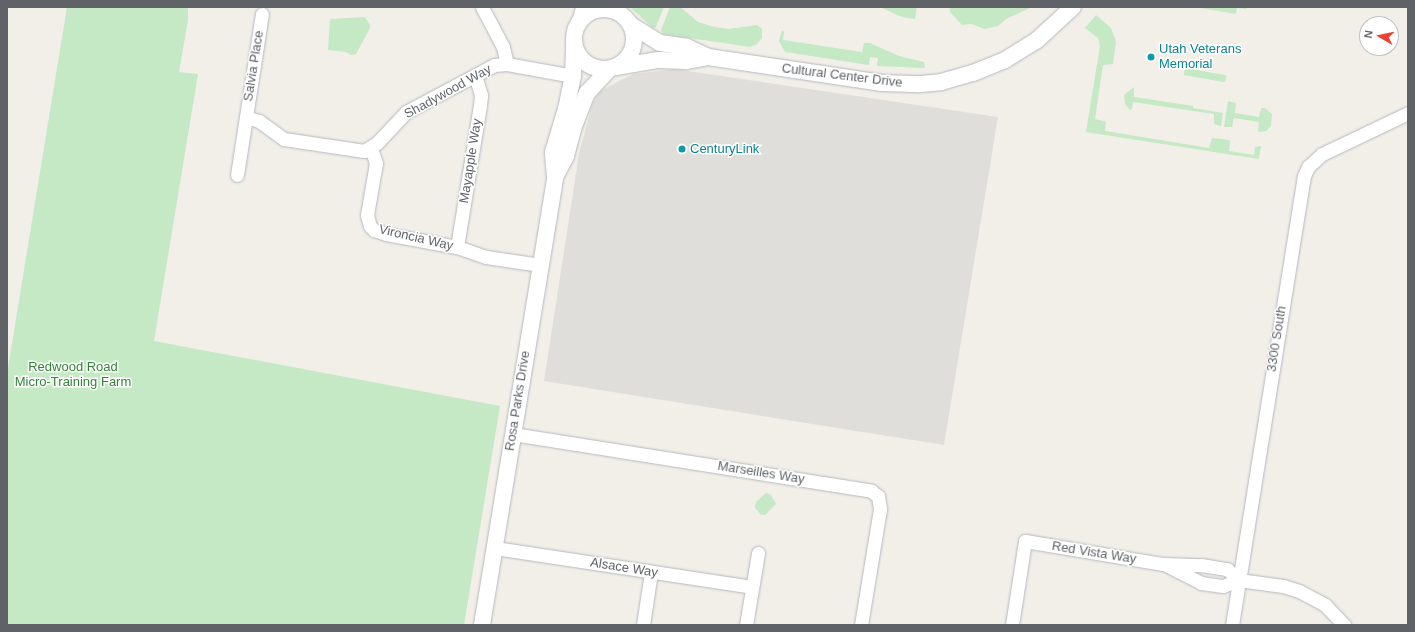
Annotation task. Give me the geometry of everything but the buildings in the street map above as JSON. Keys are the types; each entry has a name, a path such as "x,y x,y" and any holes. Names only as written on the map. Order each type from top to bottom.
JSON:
{"street":[{"path":"577,25 582,18 592,11 611,8 626,18 631,25 634,32 633,49 629,56 612,68 596,68 585,63 575,49 574,41 577,25 582,7"},
{"name":"Cultural Center Drive","path":"631,25 660,44 687,47 708,57 882,83 920,84 941,82 989,68 1021,52 1052,29 1073,7"},
{"path":"487,9 503,47 507,64"},
{"name":"Salvia Place","path":"237,175 262,14"},
{"name":"Rosa Parks Drive","path":"482,625 555,177 553,152 566,109 573,76 574,41"},
{"name":"Cultural Center Drive","path":"612,68 658,60 686,61 708,57"},
{"name":"Shadywood Way","path":"371,148 406,112 494,65 507,64 573,76"},
{"name":"Rosa Parks Drive","path":"555,177 566,156 573,129 587,93 612,68"},
{"name":"Mayapple Way","path":"457,247 480,105 480,95 475,75"},
{"name":"3300 South","path":"1232,625 1304,176 1308,167 1322,154 1408,113"},
{"path":"246,117 259,121 280,138 287,140 361,151 371,148"},
{"name":"Vironcia Way","path":"371,148 375,155 376,163 368,210 370,226 380,233 457,247 470,253 486,257 540,266"},
{"name":"Marseilles Way","path":"513,434 867,490 874,493 879,500 880,509 862,625"},
{"name":"Red Vista Way","path":"1012,625 1025,542 1163,564 1201,582 1224,586 1239,580"},
{"name":"Alsace Way","path":"495,548 752,588"},
{"path":"746,625 758,553"},
{"path":"643,625 651,572"},
{"path":"1239,580 1283,586 1299,590 1326,605 1344,625"}],"shaded area":[{"path":"674,69 998,117 944,445 544,381 579,154 592,105 599,92 634,74"}],"green space":[{"name":"Redwood Road Micro-Training Farm","path":"67,7 188,7 188,20 179,72 198,74 154,341 500,406 464,625 7,625 7,374"},
{"path":"630,7 664,7 656,27 653,28"},
{"path":"670,7 680,7 698,22 714,27 729,29 757,25 762,29 762,38 757,44 750,47 663,34 661,30"},
{"path":"880,7 917,7 915,19 902,17"},
{"path":"950,7 1032,7 1006,19 998,26 985,29 971,24 962,25 950,12"},
{"path":"1195,7 1247,7 1247,9 1237,8 1236,14"},
{"path":"1096,15 1111,28 1116,42 1113,64 1103,65 1095,119 1106,122 1105,131 1209,148 1212,138 1229,140 1229,151 1254,155 1255,147 1261,146 1259,159 1086,132 1100,46 1098,38 1085,28"},
{"path":"365,17 370,25 370,28 356,54 351,55 346,52 328,50 330,19"},
{"path":"782,30 784,32 783,40 862,52 864,43 870,43 899,56 924,62 925,68 877,66 878,58 870,57 869,65 785,52 779,41"},
{"path":"1185,68 1226,75 1225,82 1184,75"},
{"path":"1134,87 1134,97 1193,106 1193,108 1223,113 1221,126 1214,124 1214,114 1133,102 1132,109 1130,110 1125,104 1124,95"},
{"path":"1228,101 1236,103 1235,113 1259,117 1261,108 1265,108 1272,114 1271,126 1266,131 1259,132 1259,122 1234,118 1232,127 1224,127"},
{"path":"766,493 770,494 776,504 765,515 761,515 755,508 756,502"}],"place":[{"name":"Utah Veterans Memorial","path":"1151,57"},
{"name":"CenturyLink","path":"682,149"}]}
